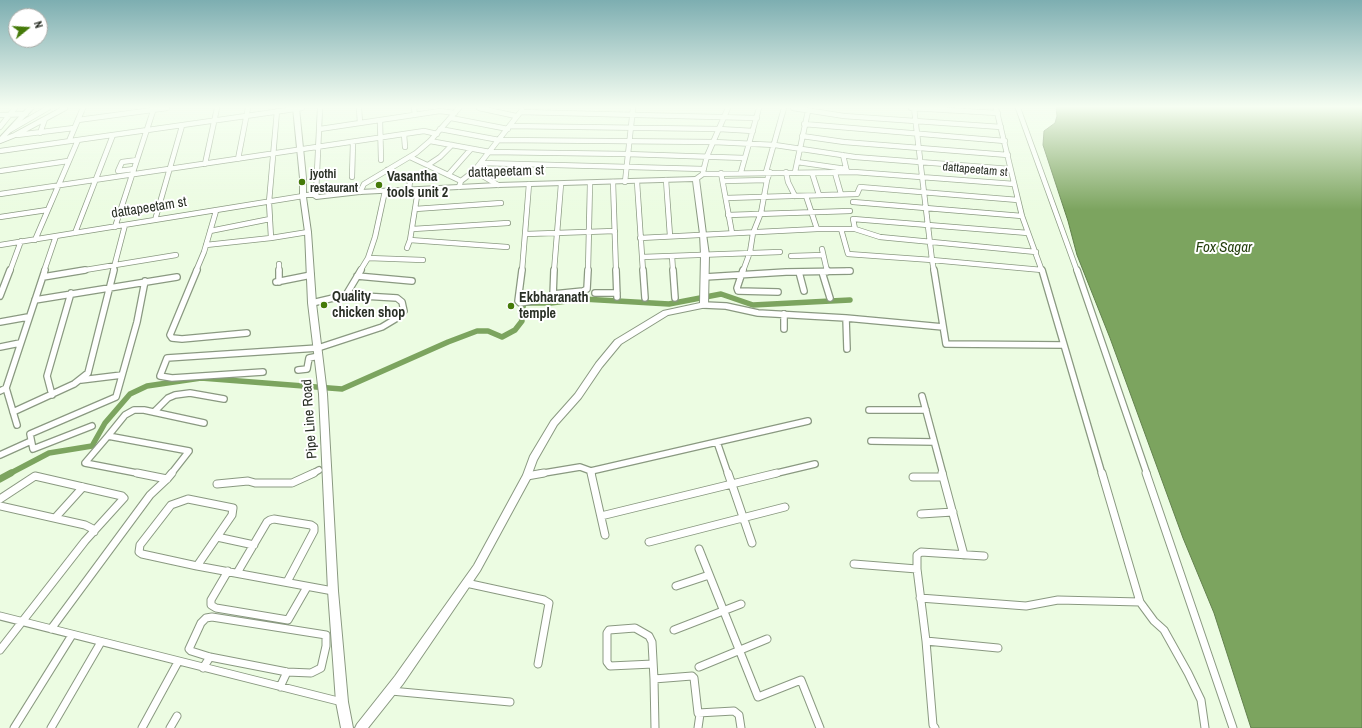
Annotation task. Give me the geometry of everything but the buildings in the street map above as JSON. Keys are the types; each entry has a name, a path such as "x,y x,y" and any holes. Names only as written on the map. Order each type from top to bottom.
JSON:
{"street":[{"path":"0,151 62,142"},
{"path":"35,240 77,142"},
{"path":"75,233 110,142"},
{"path":"115,227 144,142"},
{"path":"155,220 177,142"},
{"path":"205,164 210,142"},
{"path":"238,159 241,142"},
{"path":"272,238 269,202 274,142"},
{"name":"Pipe Line Road","path":"300,142 303,196 308,232 312,303 323,394 333,591 342,702 347,728"},
{"path":"316,195 320,142"},
{"path":"0,194 353,142 352,177"},
{"path":"381,142 381,160"},
{"path":"405,142 405,147"},
{"path":"360,192 364,184 410,157 429,142"},
{"path":"435,142 490,152 598,153 745,158"},
{"path":"410,157 448,175 460,184 474,171 498,142"},
{"path":"625,182 629,142"},
{"path":"704,299 705,255 696,179 703,172 707,156 714,142 774,145 843,155 1010,169"},
{"path":"775,142 761,213 753,233 750,252 737,288 738,291 778,292"},
{"path":"795,172 801,142"},
{"path":"844,142 1008,155"},
{"path":"918,142 921,177 925,192 929,241 946,344 1064,345"},
{"path":"1005,142 1010,169 1022,216 1042,270 1140,602 1154,621 1164,630 1188,673 1201,700 1206,728"},
{"path":"1031,142 1110,365 1233,728"},
{"path":"740,172 749,144"},
{"path":"428,166 452,145"},
{"path":"448,175 472,149"},
{"path":"797,162 846,171 843,155"},
{"path":"0,171 68,161"},
{"name":"dattapeetam st","path":"481,163 626,167 721,174 740,172 836,173 846,171 1014,184"},
{"path":"387,170 410,181 410,190"},
{"path":"474,171 498,185"},
{"path":"786,172 788,182 795,196"},
{"path":"812,173 819,195"},
{"path":"836,173 842,194"},
{"path":"721,174 724,181 728,215 732,233"},
{"name":"dattapeetam st","path":"0,245 303,196 418,190 460,184 561,184 696,179"},
{"path":"666,180 670,236"},
{"path":"724,181 767,180"},
{"path":"594,293 617,295 613,182"},
{"path":"637,182 645,298"},
{"path":"554,294 587,289 587,183"},
{"path":"529,184 526,234 518,302 552,298 554,294 556,233 561,184"},
{"path":"726,198 858,194 860,187 1018,200"},
{"path":"407,248 413,229 418,190"},
{"path":"346,295 368,258 375,237 386,191"},
{"path":"806,196 817,229"},
{"path":"853,202 1022,216"},
{"path":"415,209 501,203"},
{"path":"0,217 47,210"},
{"path":"216,210 206,245 170,336 172,338 182,339 247,333"},
{"path":"728,215 850,211"},
{"path":"210,231 270,219"},
{"path":"855,229 854,219 1028,233"},
{"path":"413,229 508,223"},
{"path":"13,412 52,395 81,380 88,373 125,225"},
{"path":"640,238 817,229 855,229 880,237 1036,252"},
{"path":"841,229 848,254 1042,270"},
{"path":"526,234 615,231"},
{"path":"206,245 272,238 308,232"},
{"path":"17,425 3,389 56,236"},
{"path":"410,240 507,247"},
{"path":"0,296 21,241"},
{"path":"642,257 780,252"},
{"path":"791,256 823,252 830,298"},
{"path":"43,277 176,256"},
{"path":"672,256 675,298"},
{"path":"368,258 423,260"},
{"path":"279,264 278,282 311,275"},
{"path":"705,277 743,274 850,271"},
{"path":"799,272 804,291"},
{"path":"357,276 412,280"},
{"path":"35,300 177,277"},
{"path":"92,426 33,448 30,434 116,397 137,322 145,281"},
{"path":"52,395 47,376 71,293"},
{"path":"298,370 307,369 309,364 319,358 382,327 397,318 404,311 402,302 397,298 346,295 312,303"},
{"path":"361,728 390,691 492,544 527,476 533,458 554,424 578,396 599,365 618,342 666,313 704,299 726,306 758,312 943,327"},
{"path":"784,314 784,329"},
{"path":"0,322 28,317"},
{"path":"846,318 847,349"},
{"path":"0,347 20,343"},
{"path":"263,372 172,378 160,376 167,358 319,358"},
{"path":"81,380 122,375"},
{"path":"154,412 168,398 175,395 190,393 224,399"},
{"path":"922,396 964,555"},
{"path":"167,479 85,463 129,412 140,410 154,412 204,423"},
{"path":"868,410 926,410"},
{"path":"527,476 580,467 591,471 808,421"},
{"path":"51,629 150,495 167,479 189,451 108,436"},
{"path":"0,455 31,441"},
{"path":"872,441 934,442"},
{"path":"717,442 752,543"},
{"path":"601,516 815,464"},
{"path":"217,484 248,481 255,483 292,483 319,470"},
{"path":"591,471 605,535"},
{"path":"0,499 35,476 122,496 124,498 94,532 0,650"},
{"path":"914,477 943,476"},
{"path":"55,518 83,487"},
{"path":"197,566 232,515 233,508 188,499 171,505 140,545 139,552 142,554 197,566 333,591"},
{"path":"0,506 85,525 93,529 94,532"},
{"path":"650,542 785,507"},
{"path":"921,514 953,512"},
{"path":"237,573 267,522 270,520 274,519 311,525 314,527 314,531 287,582"},
{"path":"217,537 254,545"},
{"path":"699,549 758,697 801,680 820,728"},
{"path":"933,727 926,641 917,569 917,555 921,552 984,556"},
{"path":"854,564 917,569"},
{"path":"228,571 211,600 211,605 216,608 288,620 307,587"},
{"path":"676,586 709,575"},
{"path":"466,583 544,600 549,603 538,664"},
{"path":"920,598 1026,606 1058,600 1140,602"},
{"path":"674,630 741,604"},
{"path":"0,616 178,662 342,702"},
{"path":"212,617 326,635 326,646 321,668 311,673 287,672 210,657 189,649 201,623 206,618 212,617"},
{"path":"653,664 610,666 607,662 607,633 609,630 637,629 649,636 652,642 654,679 655,728"},
{"path":"14,728 72,635"},
{"path":"699,668 767,638"},
{"path":"926,641 998,648"},
{"path":"51,728 101,642"},
{"path":"202,668 210,657"},
{"path":"142,728 178,662"},
{"path":"280,687 287,672"},
{"path":"654,679 692,676 694,678 697,710 700,714 698,728"},
{"path":"390,691 510,702"},
{"path":"700,714 727,710 734,711 740,715 741,728"},
{"path":"170,728 177,716"}],"water":[{"name":"Fox Sagar","path":"1043,142 1362,142 1362,728 1251,728 1214,613 1183,538 1110,338 1077,255 1068,221"}],"waterway":[{"path":"9,474 49,453 92,446 105,423 130,394 147,386 201,378 342,389 448,342 477,331 488,331 502,337 515,330 522,321 521,315 524,303 551,303 583,299 669,304 721,294 753,305 850,300"},
{"path":"0,479 11,473"}],"place":[{"name":"jyothi restaurant","path":"302,182"},
{"name":"Vasantha tools unit 2","path":"379,185"},
{"name":"Quality chicken shop","path":"324,305"},
{"name":"Ekbharanath temple","path":"511,306"}]}
